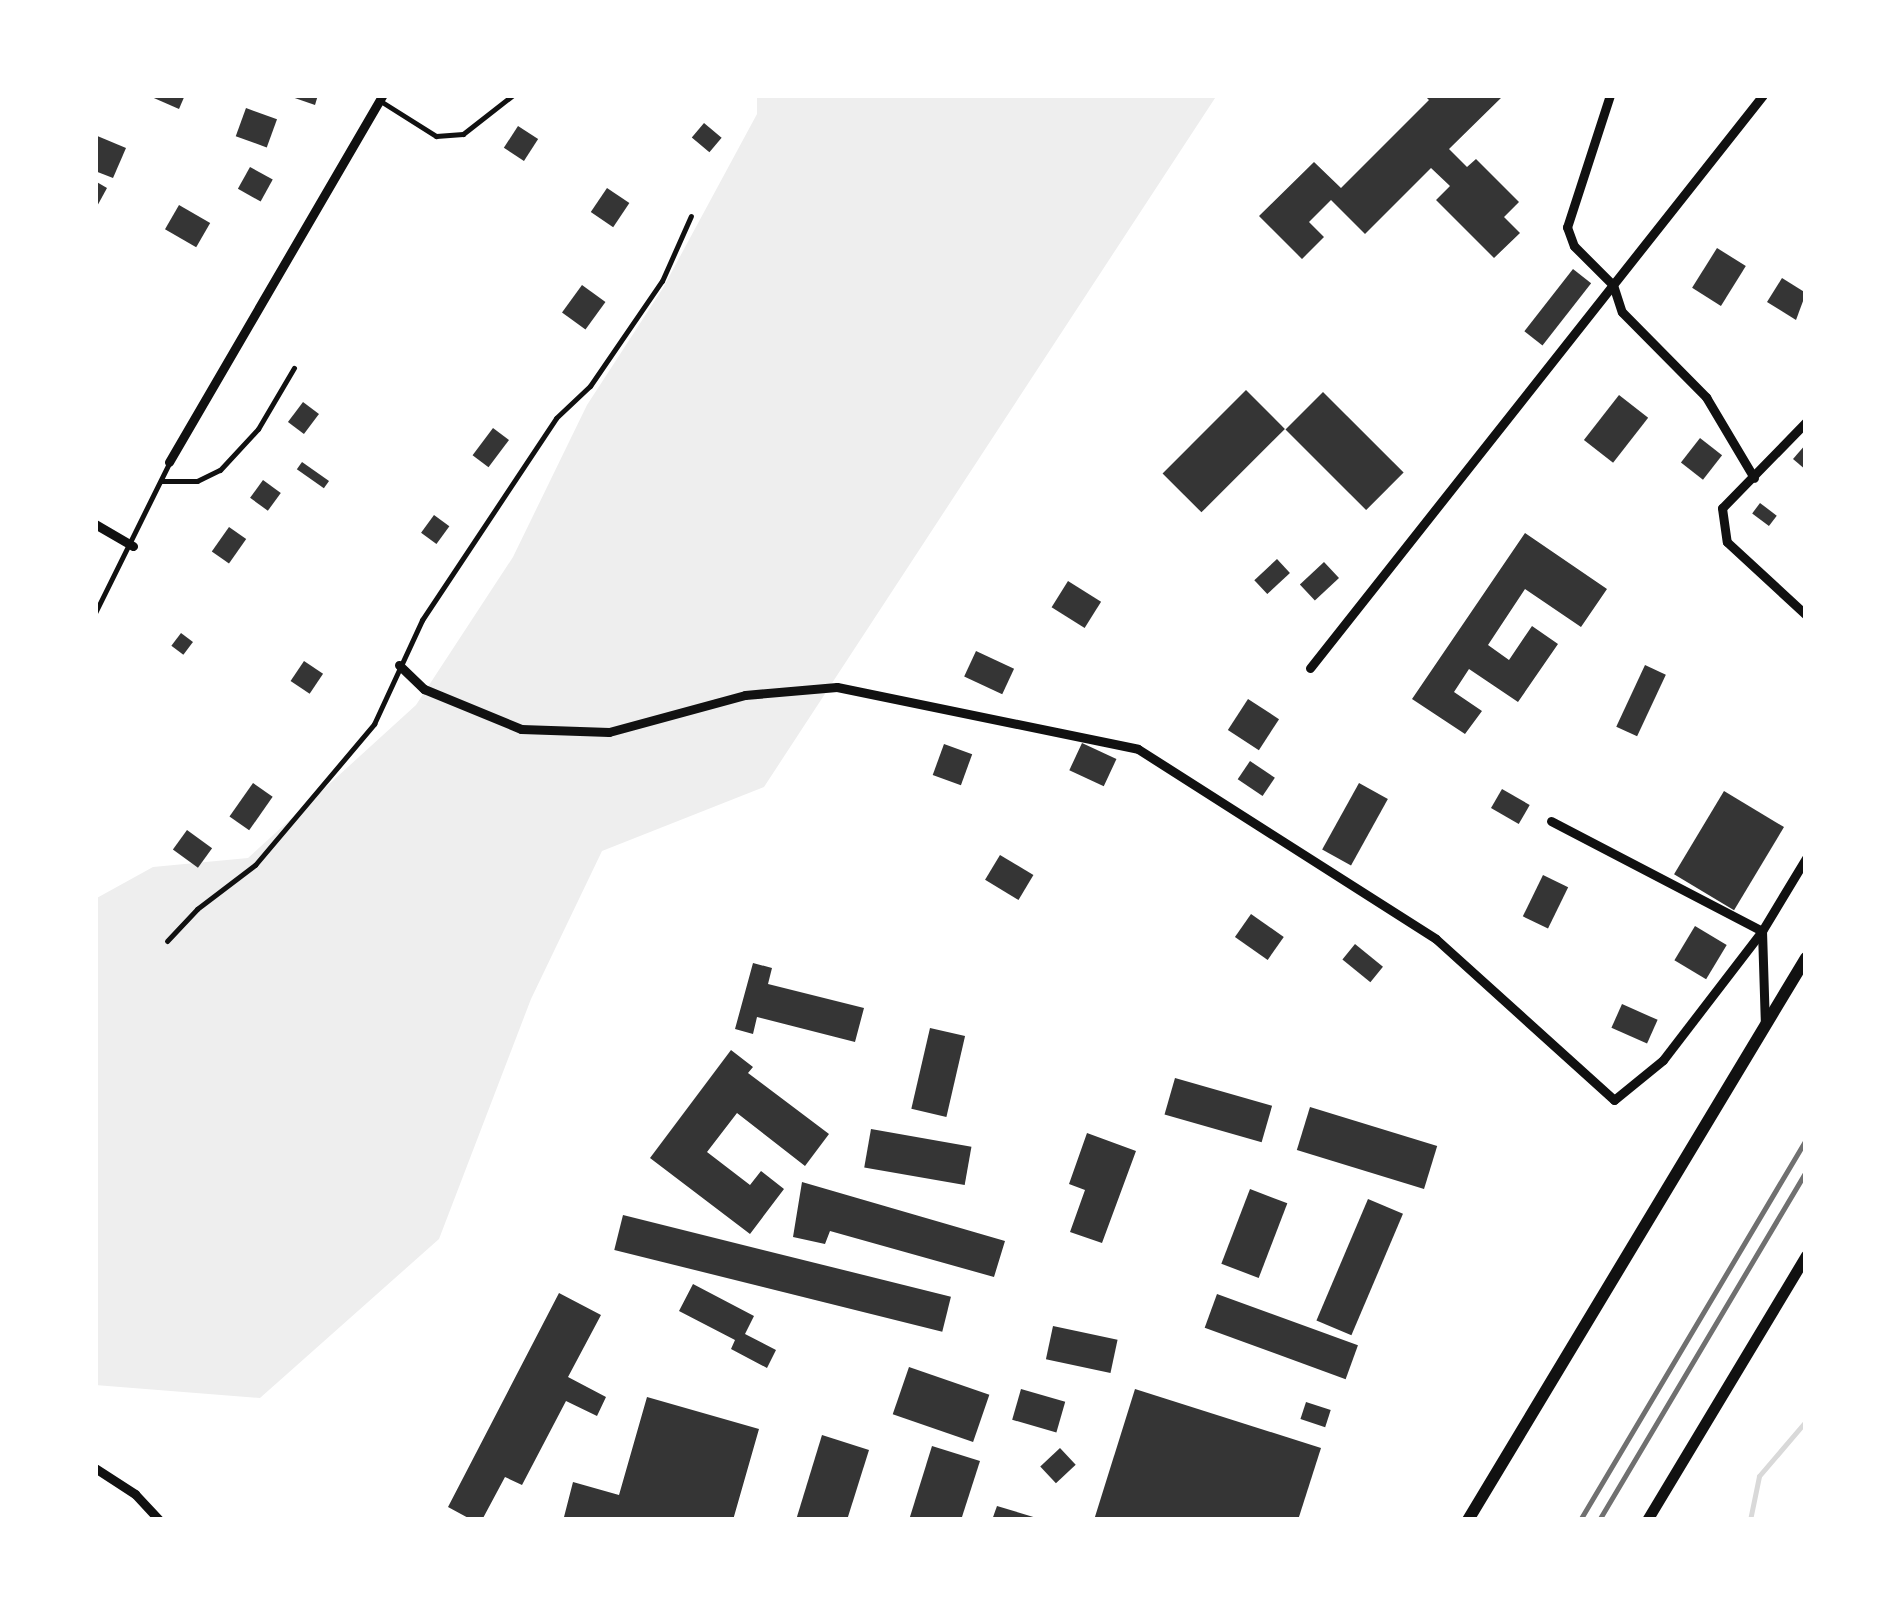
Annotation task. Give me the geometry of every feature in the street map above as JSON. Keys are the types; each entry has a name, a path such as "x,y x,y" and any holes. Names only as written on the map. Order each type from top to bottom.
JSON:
{"main road":[{"path":"1468,1520 1806,958"}],"street":[{"path":"1610,95 1567,227 1574,246 1614,284 1622,312 1706,397 1754,478"},
{"path":"1310,668 1763,95"},
{"path":"169,462 382,98"},
{"path":"1806,422 1722,508 1727,542 1806,615"},
{"path":"95,524 133,546"},
{"path":"400,665 424,689 521,729 609,732 745,695 837,687 1138,749 1436,939 1614,1100 1663,1060 1762,931 1806,858"},
{"path":"1552,821 1762,931"},
{"path":"1762,931 1765,1027"},
{"path":"1648,1520 1806,1256"},
{"path":"95,1468 135,1494 158,1520"}],"lane":[{"path":"382,98 436,136 462,134 506,107 514,95"},
{"path":"167,941 255,865 374,724 422,620 556,418 590,386 662,282 691,216"},
{"path":"161,481 196,482 220,470 258,429 294,368"},
{"path":"95,613 133,546 169,462"}],"shaded area":[{"path":"757,95 1217,95 764,787 602,851 531,999 439,1239 260,1398 95,1385 95,899 153,867 248,858 416,705 513,557 587,405 663,288 757,114"}],"building":[{"path":"147,95 185,95 179,109"},
{"path":"286,95 318,95 315,105"},
{"path":"1424,95 1504,95 1449,149 1467,167 1476,159 1519,202 1504,217 1520,233 1494,258 1436,200 1450,186 1431,168 1365,234 1331,200 1309,222 1324,237 1302,259 1259,216 1314,162 1341,188 1429,100"},
{"path":"246,108 277,119 267,147 236,136"},
{"path":"704,123 722,138 709,152 692,138"},
{"path":"518,126 538,139 524,161 504,148"},
{"path":"95,135 126,148 113,178 95,171"},
{"path":"250,167 273,180 261,201 238,189"},
{"path":"95,181 107,188 95,210"},
{"path":"607,188 629,203 613,227 591,212"},
{"path":"179,205 210,223 196,247 165,229"},
{"path":"1717,248 1746,266 1721,306 1692,288"},
{"path":"1573,269 1591,283 1542,345 1524,331"},
{"path":"1782,278 1806,293 1796,320 1767,302"},
{"path":"582,285 605,302 585,330 562,313"},
{"path":"1246,390 1285,429 1201,512 1163,473"},
{"path":"1323,392 1404,473 1366,510 1286,429"},
{"path":"1619,395 1648,418 1613,463 1584,440"},
{"path":"303,402 319,414 304,434 288,422"},
{"path":"493,428 509,440 489,467 473,455"},
{"path":"1700,438 1722,455 1703,480 1681,462"},
{"path":"1806,444 1806,470 1793,459"},
{"path":"302,462 329,481 324,488 297,469"},
{"path":"263,480 281,493 268,511 250,498"},
{"path":"1760,503 1777,516 1769,526 1752,513"},
{"path":"434,515 449,526 436,544 421,533"},
{"path":"229,527 246,539 229,564 212,552"},
{"path":"1525,533 1607,589 1581,627 1525,589 1488,645 1509,660 1532,626 1558,644 1518,702 1469,669 1454,692 1482,711 1465,734 1412,699"},
{"path":"1277,559 1290,573 1267,594 1254,580"},
{"path":"1324,562 1339,578 1315,601 1300,585"},
{"path":"1068,581 1101,602 1085,628 1052,607"},
{"path":"181,633 193,642 183,655 171,646"},
{"path":"976,651 1014,669 1002,694 964,676"},
{"path":"304,661 323,674 310,694 291,681"},
{"path":"1645,665 1666,675 1637,736 1616,727"},
{"path":"1248,699 1279,719 1259,750 1228,730"},
{"path":"1082,743 1116,759 1104,786 1069,770"},
{"path":"944,744 972,754 961,785 933,775"},
{"path":"1250,761 1275,778 1263,796 1238,779"},
{"path":"253,783 273,797 249,830 229,817"},
{"path":"1359,783 1388,799 1351,865 1322,849"},
{"path":"1502,789 1530,805 1519,824 1491,808"},
{"path":"1724,791 1784,827 1734,910 1674,874"},
{"path":"187,830 212,848 198,868 173,849"},
{"path":"1000,855 1033,875 1018,900 985,880"},
{"path":"1543,875 1568,887 1548,929 1523,916"},
{"path":"1251,914 1284,937 1268,960 1235,937"},
{"path":"1695,926 1727,945 1706,979 1674,960"},
{"path":"1355,944 1383,967 1370,982 1342,960"},
{"path":"753,963 772,968 768,984 864,1008 855,1042 757,1017 753,1034 735,1029"},
{"path":"1622,1004 1658,1020 1647,1044 1611,1028"},
{"path":"930,1028 965,1036 946,1117 911,1109"},
{"path":"731,1050 753,1067 748,1073 829,1134 805,1166 737,1113 707,1152 750,1185 761,1171 784,1189 750,1234 650,1158"},
{"path":"1175,1078 1272,1106 1262,1142 1165,1115"},
{"path":"1310,1107 1437,1146 1424,1189 1297,1150"},
{"path":"871,1129 971,1147 965,1185 864,1167"},
{"path":"1087,1133 1136,1151 1102,1243 1070,1232 1085,1190 1069,1184"},
{"path":"802,1182 1005,1241 994,1277 830,1231 825,1244 793,1237"},
{"path":"1250,1189 1287,1203 1259,1278 1221,1264"},
{"path":"1368,1199 1403,1214 1351,1335 1316,1321"},
{"path":"623,1215 951,1297 942,1332 614,1250"},
{"path":"693,1284 754,1316 745,1334 776,1350 767,1368 731,1349 735,1340 679,1311"},
{"path":"559,1293 601,1315 568,1377 606,1397 597,1416 566,1401 522,1485 505,1477 482,1520 472,1520 448,1507"},
{"path":"1217,1294 1358,1345 1346,1379 1205,1328"},
{"path":"1053,1326 1118,1340 1110,1373 1046,1359"},
{"path":"909,1367 989,1395 973,1442 893,1414"},
{"path":"1021,1389 1065,1402 1056,1432 1012,1420"},
{"path":"1135,1389 1321,1448 1298,1520 1094,1520"},
{"path":"647,1397 759,1429 733,1520 564,1517 573,1482 619,1495"},
{"path":"1306,1402 1331,1410 1325,1427 1300,1419"},
{"path":"822,1435 869,1450 847,1520 796,1520"},
{"path":"932,1446 980,1461 961,1520 909,1520"},
{"path":"1060,1448 1076,1465 1056,1483 1040,1466"},
{"path":"997,1506 1040,1519 1040,1520 992,1520"}],"waterway":[{"path":"1750,1520 1759,1476 1806,1421"}],"railway":[{"path":"1580,1520 1806,1140"},
{"path":"1599,1520 1806,1171"}]}
